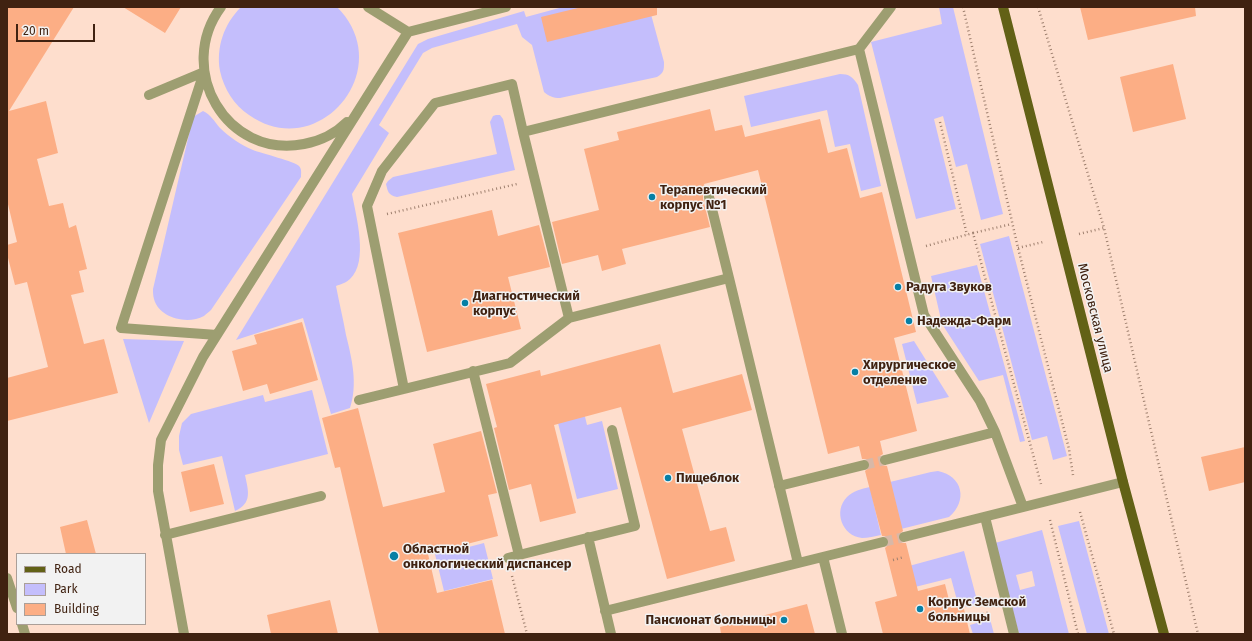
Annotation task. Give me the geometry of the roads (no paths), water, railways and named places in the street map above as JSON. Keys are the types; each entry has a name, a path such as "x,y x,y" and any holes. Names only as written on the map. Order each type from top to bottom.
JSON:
{"main road":[{"name":"Московская улица","path":"1003,7 1123,482 1164,634"}],"lane":[{"path":"221,7 213,18 205,41 203,56 204,72 210,95 223,115 241,131 255,139 270,143 294,146 317,141 332,134 344,125 360,107"},
{"path":"368,7 408,32"},
{"path":"184,634 158,491 158,465 161,440 203,357 408,32 506,7"},
{"path":"523,132 859,49 891,7"},
{"path":"859,49 924,315 980,401 995,432 1023,507"},
{"path":"149,95 204,72"},
{"path":"204,72 121,328 217,335"},
{"path":"404,389 367,206 382,171 435,103 512,84 569,318"},
{"path":"709,197 798,563"},
{"path":"359,400 510,363 569,318 729,278"},
{"path":"473,371 519,555"},
{"path":"508,558 635,526 612,430"},
{"path":"885,460 995,432"},
{"path":"779,486 864,465"},
{"path":"904,537 1123,482"},
{"path":"165,535 321,496"},
{"path":"985,517 1014,634"},
{"path":"588,537 611,634"},
{"path":"605,611 883,542"},
{"path":"823,557 842,634"},
{"path":"7,578 16,605"}],"tunnel":[{"path":"864,465 885,460"},
{"path":"883,542 904,537"}],"place":[{"name":"Терапевтический корпус №1","path":"652,197"},
{"name":"Радуга Звуков","path":"898,287"},
{"name":"Диагностический корпус","path":"465,303"},
{"name":"Надежда-Фарм","path":"909,321"},
{"name":"Хирургическое отделение","path":"855,372"},
{"name":"Пищеблок","path":"668,478"},
{"name":"Областной онкологический диспансер","path":"394,556"},
{"name":"Корпус Земской больницы","path":"920,609"},
{"name":"Пансионат больницы","path":"784,620"}]}
